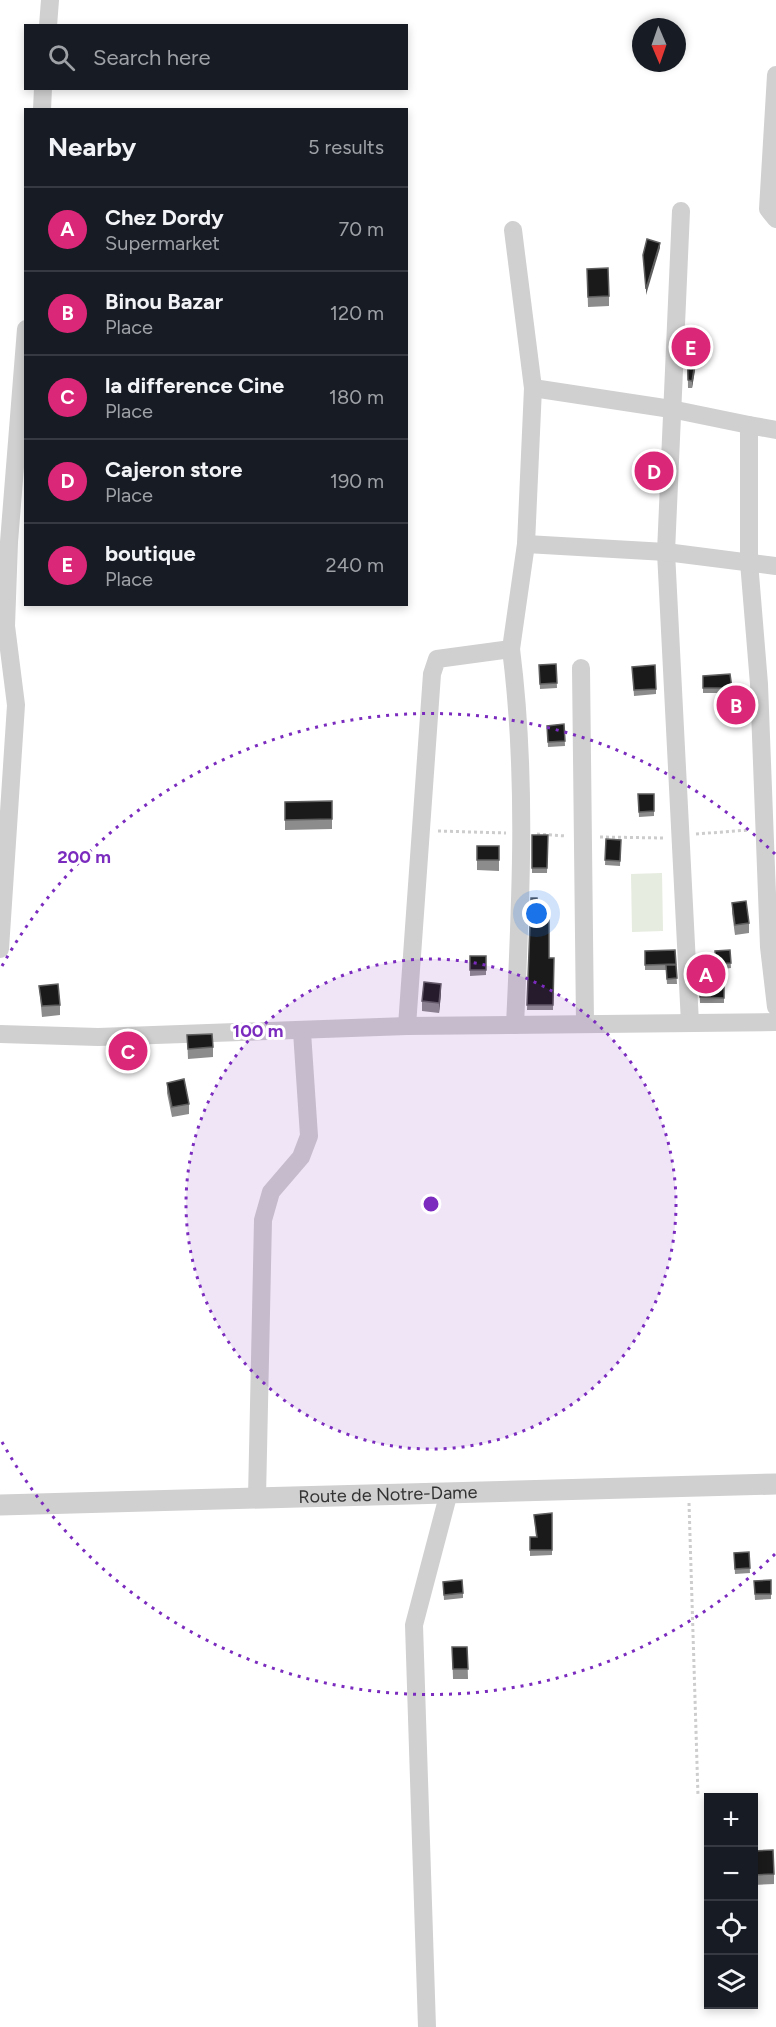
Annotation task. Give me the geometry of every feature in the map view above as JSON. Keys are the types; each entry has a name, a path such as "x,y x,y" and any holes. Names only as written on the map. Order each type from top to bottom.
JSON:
{"street":[{"path":"48,24 50,0"},
{"path":"776,75 768,209 776,219"},
{"path":"42,108 43,90"},
{"path":"681,211 666,552 690,1023"},
{"path":"513,230 533,388 526,544 511,649 520,717 523,833 515,1024"},
{"path":"0,950 16,705 6,626 8,552 24,354"},
{"path":"533,388 671,409 776,430"},
{"path":"749,425 748,562 759,684 769,947 776,1007"},
{"path":"526,544 666,552 776,566"},
{"path":"407,1026 432,674 437,659 511,649"},
{"path":"581,668 585,1024"},
{"path":"0,1034 98,1037 302,1032 407,1026 776,1022"},
{"path":"257,1498 263,1220 271,1192 307,1147 309,1136 302,1032"},
{"name":"Route de Notre-Dame","path":"0,1505 776,1485"},
{"path":"427,2027 414,1625 449,1492"}],"path":[{"path":"689,1487 699,1796"}],"shaded area":[{"path":"662,873 663,931 632,932 631,874"}],"building":[{"path":"647,239 660,243 646,289 643,255"},
{"path":"608,268 609,296 588,297 587,269"},
{"path":"687,331 700,333 692,381 688,380"},
{"path":"556,664 557,683 540,684 539,665"},
{"path":"655,665 656,689 634,690 632,667"},
{"path":"730,674 732,688 703,688 703,676"},
{"path":"728,691 745,692 744,709 727,708"},
{"path":"564,724 565,741 548,742 547,726"},
{"path":"638,794 654,794 654,811 639,812"},
{"path":"332,801 332,819 285,820 285,802"},
{"path":"532,835 548,835 547,868 532,868"},
{"path":"606,839 621,840 620,861 605,860"},
{"path":"477,846 499,846 499,860 477,860"},
{"path":"531,898 537,898 538,913 549,913 549,958 554,958 553,1005 527,1005"},
{"path":"746,901 749,923 735,925 732,903"},
{"path":"675,950 676,964 645,965 645,951"},
{"path":"730,950 731,963 716,964 715,951"},
{"path":"470,956 486,956 486,970 470,970"},
{"path":"666,965 676,965 677,978 667,979"},
{"path":"699,966 724,966 724,998 700,997"},
{"path":"424,982 441,984 439,1003 422,1001"},
{"path":"58,984 60,1005 42,1006 39,986"},
{"path":"212,1034 213,1047 188,1049 187,1035"},
{"path":"118,1037 138,1037 138,1049 117,1052"},
{"path":"184,1079 189,1104 172,1107 167,1083"},
{"path":"552,1513 552,1550 530,1550 530,1537 537,1537 534,1515"},
{"path":"749,1552 750,1568 735,1569 734,1553"},
{"path":"462,1580 463,1593 444,1595 443,1582"},
{"path":"771,1580 771,1594 755,1594 754,1581"},
{"path":"452,1647 467,1647 468,1669 453,1669"},
{"path":"773,1850 774,1874 758,1875 758,1851"}],"place":[{"name":"boutique","path":"691,347"},
{"name":"Cajeron store","path":"654,471"},
{"name":"Binou Bazar","path":"736,705"},
{"name":"Chez Dordy","path":"706,974"},
{"name":"la difference Cine","path":"128,1051"}]}
